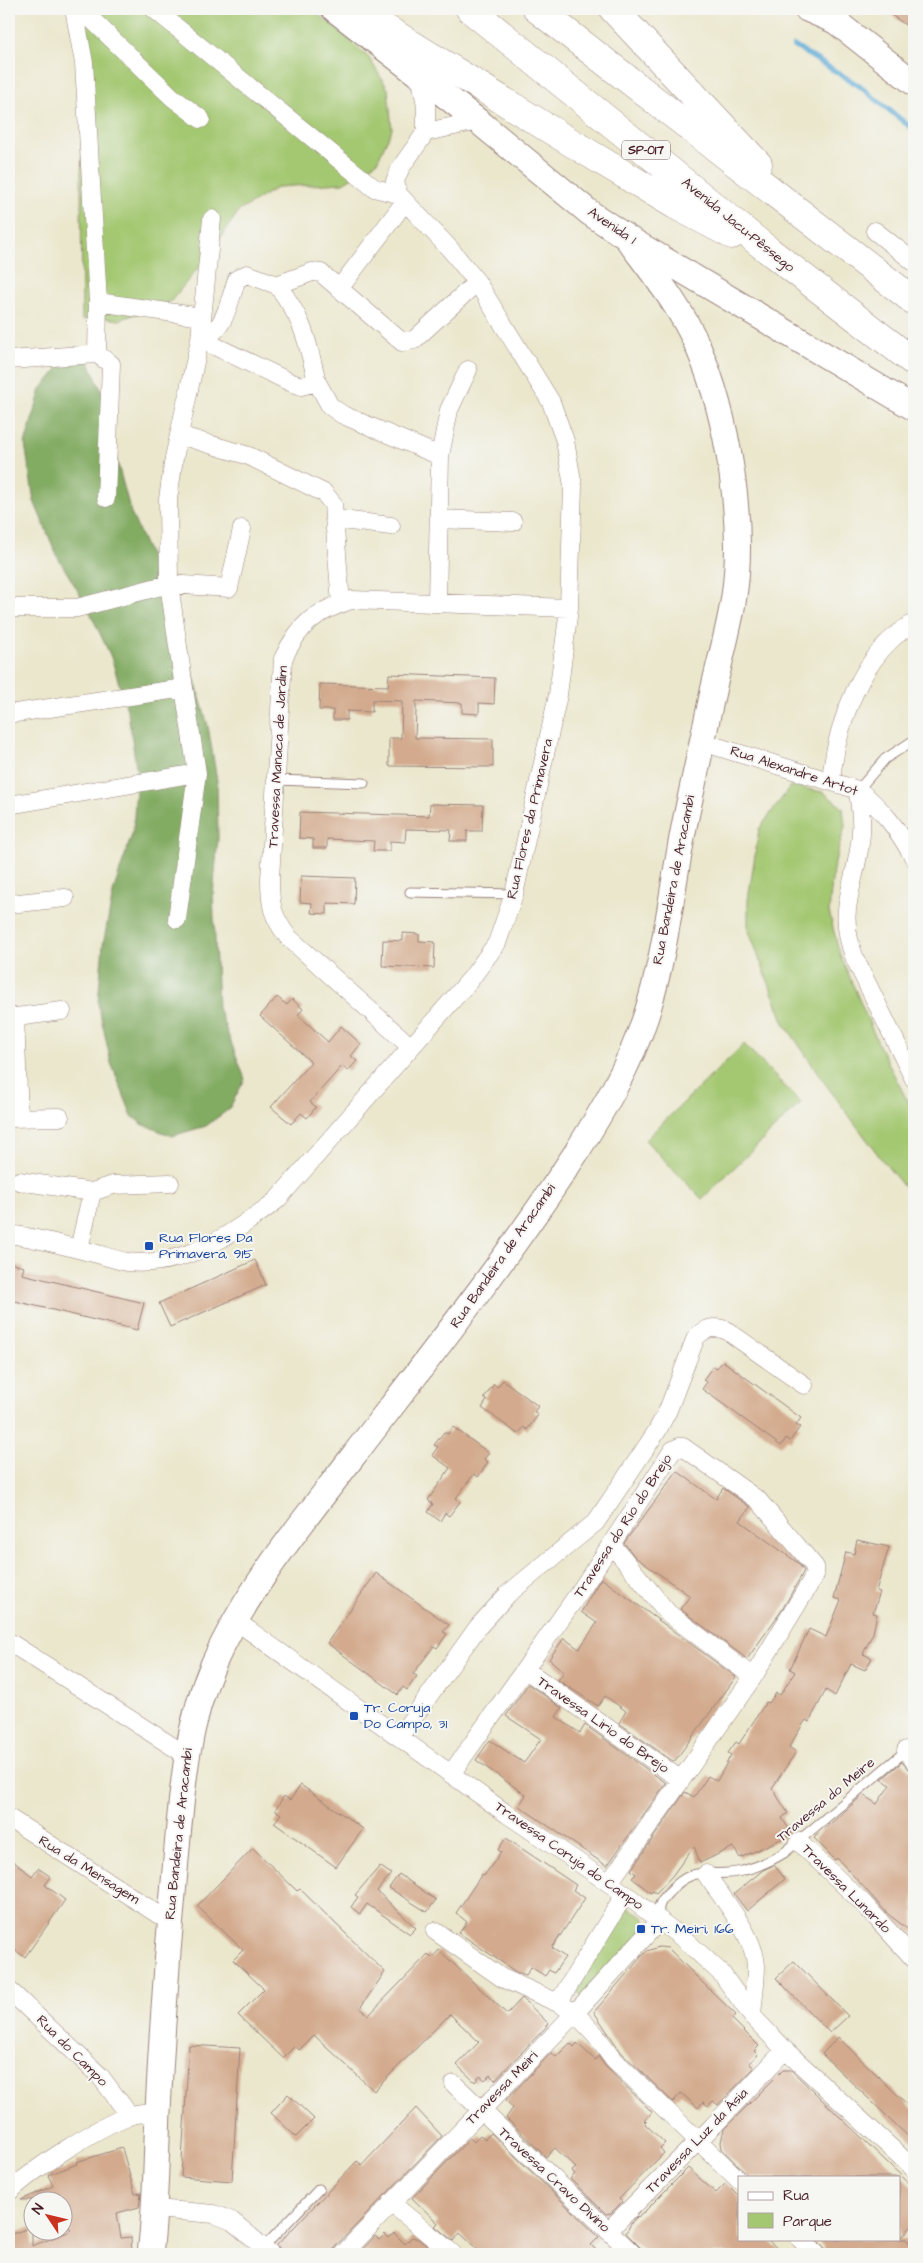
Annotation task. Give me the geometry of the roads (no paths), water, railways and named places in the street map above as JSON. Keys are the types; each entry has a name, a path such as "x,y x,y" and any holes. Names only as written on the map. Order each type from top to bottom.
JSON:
{"highway":[{"path":"354,9 466,80 675,205 719,230 768,250"},
{"name":"Avenida Jacu-Pêssego","path":"470,9 768,250 914,362"},
{"path":"537,9 914,301"},
{"path":"613,9 803,214"}],"main road":[{"name":"Avenida 1","path":"334,9 478,121 590,213 626,237 914,408"},
{"path":"807,9 831,15 914,83"},
{"name":"Rua Bandeira de Aracambi","path":"150,2254 156,2209 158,2111 170,1922 186,1755 207,1682 236,1621 276,1558 468,1307 576,1153 612,1093 631,1054 646,1014 660,959 702,742 734,598 738,544 736,504 714,394 699,348 685,321 659,280 626,237"},
{"path":"685,321 687,307 691,298 709,286"}],"street":[{"path":"74,9 84,63 98,302 97,354"},
{"path":"81,9 172,97 201,119"},
{"path":"154,9 374,188 401,198"},
{"path":"401,198 395,181 401,167 426,132 426,105 420,75"},
{"path":"426,132 478,121"},
{"path":"339,289 401,198"},
{"name":"Rua Flores da Primavera","path":"9,1234 79,1249 126,1262 157,1263 186,1256 212,1244 248,1222 277,1200 470,980 497,943 514,894 558,694 569,608 574,486 565,441 552,402 477,282 450,249 401,198"},
{"path":"177,919 197,773 168,584 168,499 179,435 200,339 212,219"},
{"path":"875,231 914,262"},
{"path":"277,285 312,272 321,274 402,342 414,340 477,282"},
{"path":"200,339 211,337 221,325 237,279 247,274 277,285 290,302 304,327 317,382 330,406 343,415 440,456"},
{"path":"98,302 202,317"},
{"path":"200,339 292,383 301,386 317,382"},
{"path":"9,360 97,354 111,364 106,498"},
{"path":"437,603 440,456 449,410 468,370"},
{"path":"179,435 249,456 324,493 333,504 341,604"},
{"path":"334,519 391,526"},
{"path":"439,519 513,522"},
{"path":"9,608 77,608 168,584 229,588 242,530"},
{"name":"Travessa Manaca de Jardim","path":"411,1047 288,937 276,920 270,895 284,659 292,640 303,627 326,608 351,600 569,608"},
{"path":"831,781 834,750 846,711 872,662 898,632 914,623"},
{"path":"9,714 184,688"},
{"name":"Rua Alexandre Artot","path":"702,742 858,790 875,803 892,822 914,858"},
{"path":"9,805 197,773"},
{"path":"858,790 862,824 860,844 845,915 847,938 855,959 914,1079"},
{"path":"9,904 65,898"},
{"path":"60,1117 14,1118 12,1017 62,1011"},
{"path":"19,1181 92,1192 114,1185 170,1183"},
{"path":"79,1249 92,1192"},
{"path":"400,1736 478,1627 508,1594 596,1522 657,1431 668,1410 690,1348 696,1337 705,1329 715,1327 726,1330 804,1385"},
{"name":"Travessa do Rio do Brejo","path":"451,1774 526,1670 614,1541 673,1450 679,1447 690,1452 758,1500 815,1567 816,1571 753,1677 609,1883"},
{"path":"596,1522 614,1541 668,1613 753,1677"},
{"name":"Travessa Coruja do Campo","path":"236,1621 660,1920 722,1974 752,2016 785,2050 914,2169"},
{"path":"9,1642 186,1755"},
{"name":"Travessa Lirio do Brejo","path":"526,1670 681,1780"},
{"name":"Rua da Mensagem","path":"9,1818 170,1922"},
{"name":"Travessa Lunardo","path":"799,1842 864,1904 914,1958"},
{"path":"706,1874 745,1933 751,1947 756,1964 752,2016"},
{"path":"558,2003 625,1894"},
{"name":"Travessa Meiri","path":"343,2254 575,2013 660,1920"},
{"path":"435,1932 502,1978 558,2003 575,2013 595,2034 613,2059 738,2179"},
{"name":"Rua do Campo","path":"9,1990 100,2076 130,2116"},
{"name":"Travessa Luz da Ásia","path":"608,2231 785,2050"},
{"name":"Travessa Cravo Divino","path":"454,2084 633,2254"},
{"path":"10,2184 130,2116 158,2111"},
{"path":"391,2203 453,2254"},
{"path":"156,2209 214,2214 232,2221 268,2251"},
{"path":"801,2240 816,2254"}],"lane":[{"path":"858,790 885,759 914,740"},
{"path":"276,780 364,783"},
{"path":"410,892 514,894"},
{"name":"Travessa do Meire","path":"660,1920 659,1905 673,1887 689,1875 743,1871 769,1862 799,1842 911,1752"},
{"path":"268,2251 319,2189"}],"waterway":[{"path":"794,46 858,85 914,130"}],"place":[{"name":"Rua Flores Da Primavera, 915","path":"149,1246"},
{"name":"Tr. Coruja Do Campo, 31","path":"354,1716"},
{"name":"Tr. Meiri, 166","path":"641,1929"}]}
